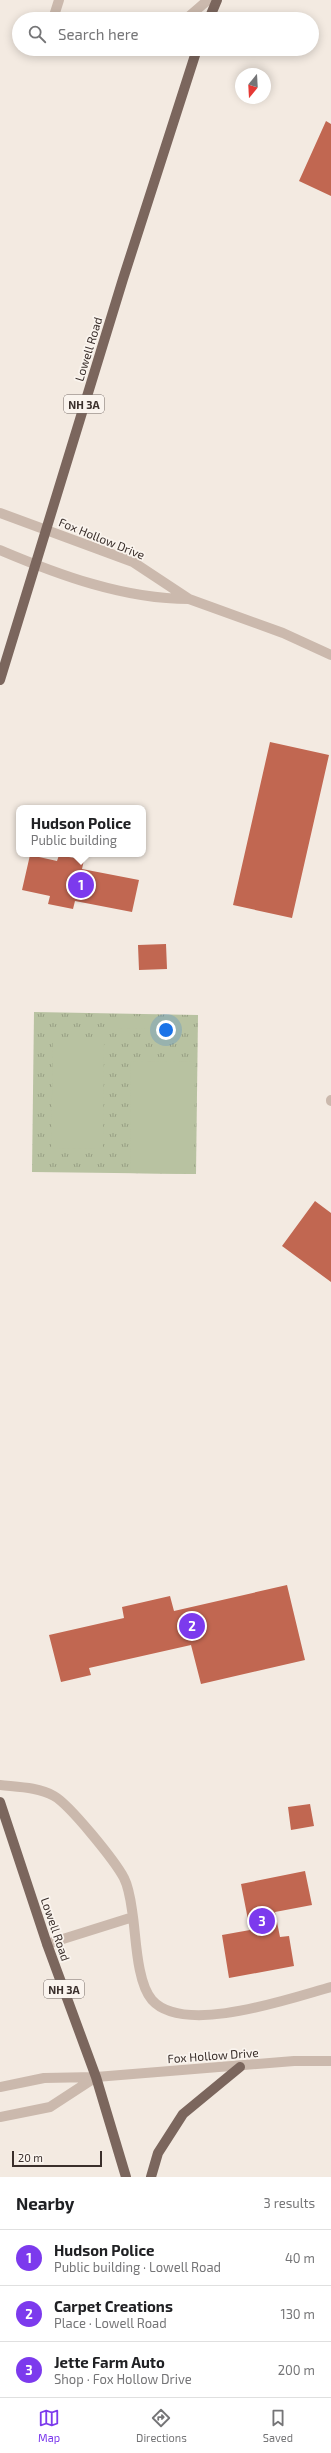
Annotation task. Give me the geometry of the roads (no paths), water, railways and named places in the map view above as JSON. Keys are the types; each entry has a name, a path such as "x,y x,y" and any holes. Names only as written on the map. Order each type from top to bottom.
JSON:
{"main road":[{"path":"212,12 217,0"},
{"name":"Lowell Road","path":"0,680 45,530 173,120 195,56"},
{"name":"Lowell Road","path":"0,1802 47,1944 96,2077 126,2177"},
{"path":"150,2177 158,2154 183,2114 240,2067"}],"street":[{"path":"55,12 59,0"},
{"path":"194,12 208,0"},
{"name":"Fox Hollow Drive","path":"0,513 133,562 189,599 283,633 331,655"},
{"name":"Fox Hollow Drive","path":"0,550 35,565 124,592 158,599 189,599"},
{"path":"0,1785 32,1789 54,1796 68,1809 106,1852 124,1878 133,1917 143,1984 152,2000 164,2008 185,2014 210,2016 238,2011 331,1987"},
{"path":"47,1944 133,1917"},
{"name":"Fox Hollow Drive","path":"0,2087 44,2078 96,2077 240,2067 294,2061 331,2061"},
{"path":"0,2117 50,2107 96,2077"}],"place":[{"name":"Hudson Police","path":"81,885"},
{"name":"Carpet Creations","path":"192,1626"},
{"name":"Jette Farm Auto","path":"262,1921"}]}
